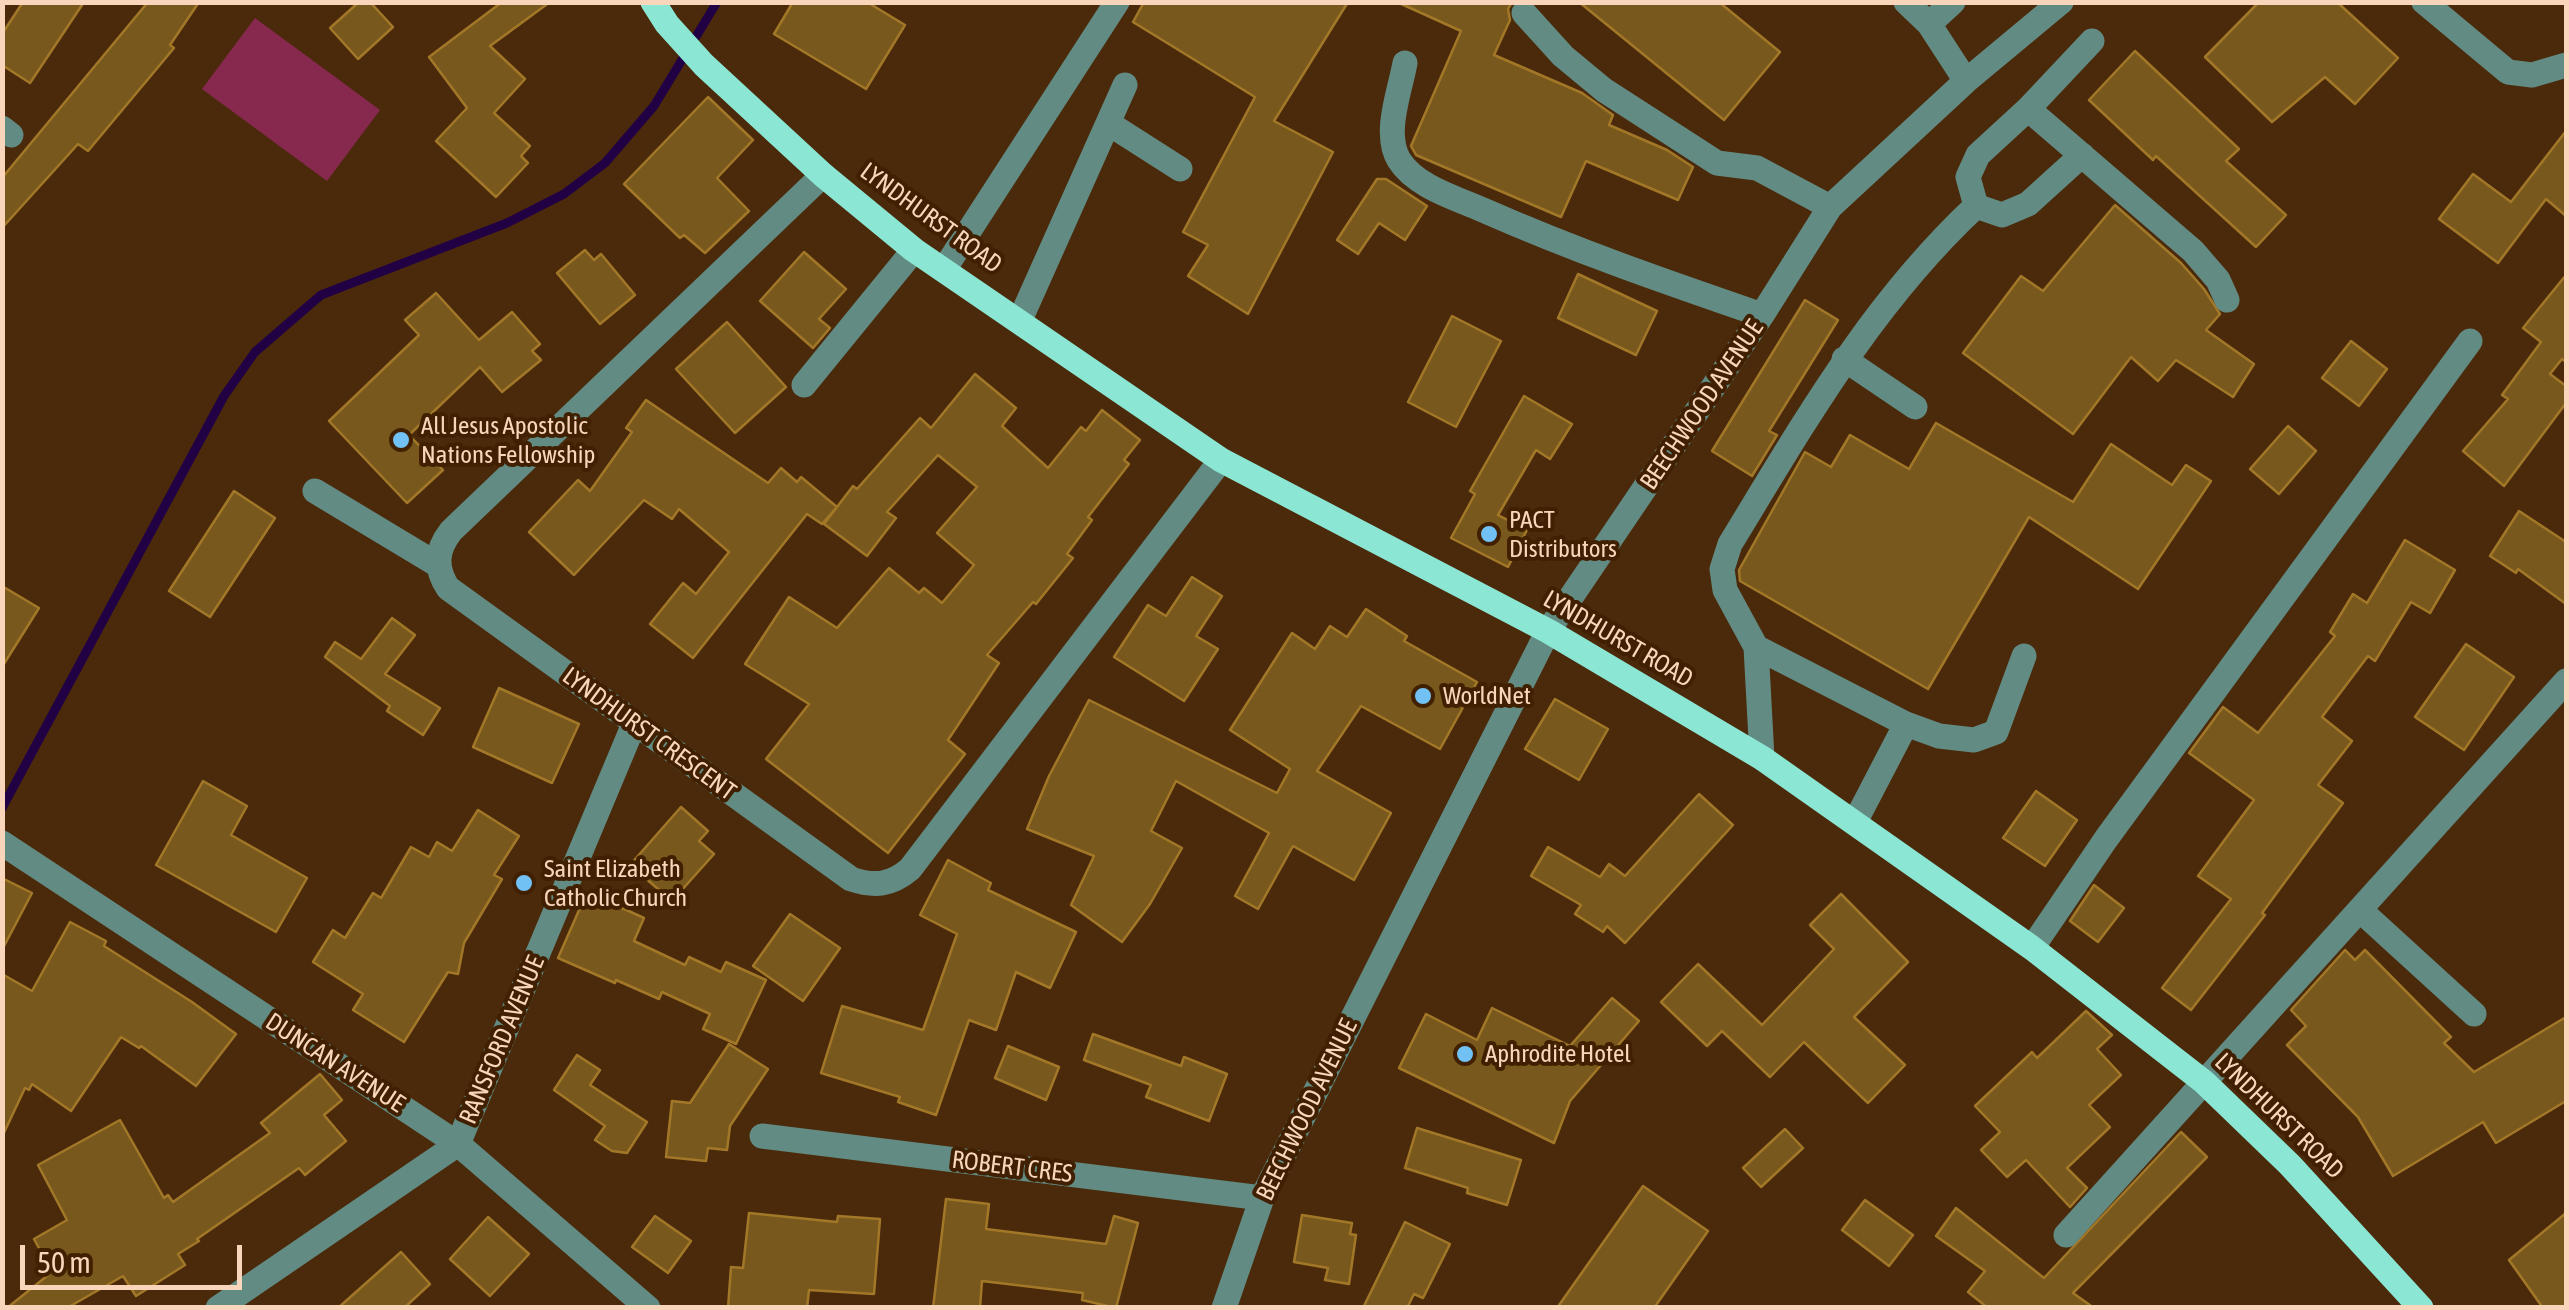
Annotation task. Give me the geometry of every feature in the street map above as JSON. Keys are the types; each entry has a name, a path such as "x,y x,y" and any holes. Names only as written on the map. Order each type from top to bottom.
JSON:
{"main road":[{"name":"LYNDHURST ROAD","path":"660,13 704,66 823,175 914,250 1221,460 1548,632 1762,758 2032,948 2204,1082 2290,1165 2421,1308"}],"street":[{"path":"945,268 1117,2"},
{"path":"1906,2 1929,24 1966,81"},
{"path":"1929,24 1953,2"},
{"name":"BEECHWOOD AVENUE","path":"1224,1308 1262,1198 1548,632 1762,315 1830,206 1966,81 2061,2"},
{"path":"2424,2 2508,72 2532,75 2566,65"},
{"path":"1524,13 1563,56 1604,90 1717,163 1757,168 1830,206"},
{"path":"1976,206 1968,176 1978,155 2028,110 2092,41"},
{"path":"1404,62 1392,132 1396,156 1409,172 1433,188 1578,252 1762,315"},
{"path":"1020,320 1125,85"},
{"path":"2028,110 2193,251 2218,280 2227,300"},
{"path":"1108,123 1180,169"},
{"path":"1976,206 2002,215 2028,204 2082,155"},
{"path":"315,491 438,565 443,541 451,531 823,175"},
{"path":"1762,758 1756,647 1725,590 1722,569 1730,544 1844,358 1938,242 1976,206"},
{"path":"804,385 914,250"},
{"path":"2032,948 2106,839 2470,341"},
{"path":"1844,358 1916,407"},
{"name":"LYNDHURST CRESCENT","path":"438,565 448,588 634,724 851,879 882,884 898,879 910,869 1221,460"},
{"path":"1756,647 1906,724 1938,736 1974,740 1996,732 2024,656"},
{"path":"2066,1235 2566,682"},
{"name":"RANSFORD AVENUE","path":"218,1308 458,1144 634,724"},
{"path":"1854,822 1906,724"},
{"name":"DUNCAN AVENUE","path":"2,843 458,1144 648,1308"},
{"path":"2360,910 2474,1014"},
{"name":"ROBERT CRES","path":"762,1136 1262,1198"}],"shaded area":[{"path":"255,18 380,110 327,181 202,89"}],"building":[{"path":"23,2 84,2 30,83 2,65 2,34"},
{"path":"148,2 199,2 170,45 174,48 88,151 78,144 2,228 2,178"},
{"path":"359,2 370,2 393,27 358,59 330,28"},
{"path":"502,2 550,2 490,46 525,79 494,113 530,146 521,156 528,163 496,197 436,141 467,108 429,57"},
{"path":"793,2 867,2 905,25 866,89 774,34"},
{"path":"1144,2 1348,2 1274,121 1333,152 1248,314 1188,276 1208,245 1183,232 1255,97 1133,22"},
{"path":"1397,2 1512,2 1508,9 1510,20 1494,55 1582,93 1613,115 1609,125 1667,150 1693,167 1678,200 1586,161 1561,217 1416,155 1411,146 1461,31"},
{"path":"1579,2 1719,2 1780,52 1724,120"},
{"path":"2259,2 2337,2 2398,58 2355,104 2325,77 2272,122 2205,57"},
{"path":"2135,51 2239,149 2226,161 2286,215 2256,247 2089,100"},
{"path":"708,97 753,140 717,178 749,211 705,253 684,235 680,238 624,184"},
{"path":"2566,131 2566,216 2546,199 2498,263 2439,219 2473,174 2511,202"},
{"path":"1377,179 1386,179 1427,206 1405,240 1379,223 1358,254 1337,240"},
{"path":"2115,205 2181,263 2204,289 2220,314 2206,330 2254,364 2233,397 2176,360 2158,381 2131,357 2073,434 1963,353 2021,276 2043,291"},
{"path":"585,250 594,260 601,254 635,295 600,324 557,273"},
{"path":"804,252 846,289 819,319 830,328 813,348 760,301"},
{"path":"1578,274 1657,311 1636,355 1558,318"},
{"path":"2566,275 2566,362 2562,359 2550,374 2566,386 2566,403 2504,486 2463,451 2508,399 2502,395 2541,342 2523,328"},
{"path":"436,293 479,340 512,312 540,344 532,351 541,360 502,392 480,367 409,435 443,470 407,503 329,421 419,335 405,320"},
{"path":"1805,300 1838,320 1769,431 1777,435 1752,476 1712,451"},
{"path":"1452,316 1501,341 1456,427 1408,402"},
{"path":"727,322 786,387 735,433 676,369"},
{"path":"2351,341 2387,369 2359,406 2322,378"},
{"path":"975,374 1016,408 1002,426 1048,468 1081,427 1086,431 1102,410 1140,440 1124,460 1129,464 1088,517 1092,520 1067,554 1073,558 987,655 999,663 948,740 965,754 888,853 766,759 809,704 745,664 789,597 837,628 889,568 919,593 924,588 942,603 974,565 937,533 977,487 938,455 887,512 896,518 867,556 824,524 853,486 857,489 920,418 931,428"},
{"path":"1524,396 1572,424 1550,459 1536,450 1498,515 1527,530 1508,567 1451,538 1475,494 1470,491"},
{"path":"646,400 768,483 781,468 797,482 801,477 837,507 822,524 807,514 693,658 650,624 683,583 696,594 729,552 679,509 672,519 644,500 574,575 529,532 578,480 590,491 632,432 626,428"},
{"path":"1936,423 2073,502 2111,444 2172,485 2186,465 2211,481 2138,589 2029,517 1928,689 1740,581 1739,570 1805,452 1831,467 1850,435 1909,469"},
{"path":"2288,426 2316,451 2279,494 2250,469"},
{"path":"234,491 275,518 210,617 169,591"},
{"path":"2519,511 2566,542 2566,604 2518,569 2516,573 2490,556"},
{"path":"2405,540 2455,570 2430,613 2411,602 2375,661 2368,656 2322,717 2352,741 2318,785 2343,803 2262,913 2265,915 2191,1010 2162,988 2231,899 2198,876 2254,800 2189,753 2223,707 2258,733 2335,636 2330,632 2353,594 2367,603"},
{"path":"1192,577 1222,596 1196,636 1218,649 1184,701 1114,657 1148,605 1166,616"},
{"path":"2,586 39,608 2,667"},
{"path":"1366,609 1407,636 1404,641 1477,682 1440,749 1361,706 1317,771 1391,813 1354,880 1293,846 1258,909 1235,896 1269,833 1176,781 1151,831 1182,848 1150,904 1122,942 1071,905 1094,856 1027,829 1049,776 1089,700 1277,793 1290,769 1230,730 1292,633 1315,649 1330,626 1347,637"},
{"path":"392,618 415,635 385,674 440,708 423,735 387,711 390,706 325,657 335,642 361,659"},
{"path":"2466,644 2514,677 2464,750 2415,717"},
{"path":"499,688 579,724 552,783 473,747"},
{"path":"1555,699 1608,729 1579,780 1525,749"},
{"path":"203,781 247,806 231,835 307,878 276,932 156,865"},
{"path":"2036,791 2077,820 2045,866 2003,838"},
{"path":"1699,794 1733,825 1625,943 1607,926 1603,932 1575,914 1581,905 1531,876 1548,847 1600,877 1609,864 1625,876"},
{"path":"681,807 708,831 699,841 714,854 672,901 630,865"},
{"path":"478,810 519,836 494,875 502,879 464,943 458,974 448,972 404,1042 353,1010 363,994 313,962 333,930 345,938 373,893 381,898 411,847 429,857 437,842 452,851"},
{"path":"948,860 991,883 988,890 1076,932 1050,988 1016,972 996,1030 969,1020 936,1115 898,1102 900,1097 821,1073 842,1006 923,1030 957,934 920,915"},
{"path":"2,878 32,893 2,950"},
{"path":"2094,885 2124,908 2098,942 2070,921"},
{"path":"587,892 644,918 634,941 685,965 689,957 721,972 726,962 766,980 736,1044 703,1029 710,1014 662,992 659,999 558,958"},
{"path":"1841,894 1908,962 1854,1017 1905,1065 1868,1103 1804,1042 1770,1077 1722,1031 1707,1046 1661,1002 1698,964 1762,1025 1834,949 1810,925"},
{"path":"790,914 840,948 803,1001 753,966"},
{"path":"70,922 106,941 104,946 236,1034 196,1086 141,1046 121,1037 71,1111 32,1084 29,1090 25,1088 2,1137 2,974 32,991"},
{"path":"2345,950 2355,960 2365,950 2451,1037 2444,1043 2474,1072 2566,1017 2566,1101 2496,1143 2483,1122 2393,1176 2358,1117 2287,1045 2306,1026 2291,1010"},
{"path":"1612,998 1639,1021 1570,1101 1554,1143 1399,1068 1426,1014 1477,1040 1492,1008 1570,1046"},
{"path":"2086,1011 2112,1035 2097,1049 2121,1075 2089,1105 2110,1127 2067,1168 2087,1188 2070,1207 2026,1160 2007,1177 1981,1150 2000,1132 1975,1106 2032,1052 2037,1058"},
{"path":"1093,1034 1181,1066 1184,1057 1227,1074 1209,1121 1146,1097 1151,1085 1084,1060"},
{"path":"729,1044 768,1069 730,1126 727,1150 708,1148 706,1161 666,1157 672,1101 690,1103"},
{"path":"1008,1046 1059,1067 1046,1100 995,1078"},
{"path":"577,1055 600,1070 590,1085 647,1122 627,1153 612,1151 595,1140 605,1126 554,1090"},
{"path":"320,1074 342,1100 324,1115 346,1141 305,1175 299,1168 197,1239 178,1254 185,1265 136,1296 123,1276 67,1308 7,1308 52,1272 34,1239 67,1220 38,1165 120,1120 164,1198 168,1195 173,1202 270,1133 261,1123"},
{"path":"1417,1128 1521,1160 1507,1205 1405,1168"},
{"path":"1785,1129 1803,1148 1761,1187 1743,1168"},
{"path":"2181,1132 2207,1157 2073,1293 2094,1308 1988,1308 1968,1292 1985,1271 1936,1236 1956,1208 2044,1278"},
{"path":"1643,1186 1708,1231 1654,1308 1557,1308"},
{"path":"946,1199 989,1204 986,1229 1106,1244 1114,1216 1138,1223 1116,1308 1082,1300 1083,1293 982,1281 980,1308 933,1308"},
{"path":"1865,1200 1913,1235 1889,1266 1842,1230"},
{"path":"749,1213 837,1222 838,1216 880,1219 874,1294 809,1290 807,1308 728,1308 731,1267 743,1268"},
{"path":"2566,1213 2566,1308 2543,1308 2509,1260"},
{"path":"1302,1215 1352,1223 1350,1234 1356,1235 1349,1284 1325,1280 1328,1268 1294,1262"},
{"path":"655,1216 691,1241 668,1273 632,1247"},
{"path":"488,1217 529,1254 490,1296 450,1259"},
{"path":"1405,1222 1450,1244 1423,1298 1414,1294 1407,1308 1363,1308"},
{"path":"401,1252 430,1284 404,1308 338,1308"}],"waterway":[{"path":"2,808 224,396 255,352 321,295 507,223 564,194 605,163 654,106 717,2"}],"place":[{"name":"All Jesus Apostolic Nations Fellowship","path":"401,440"},
{"name":"PACT Distributors","path":"1489,534"},
{"name":"WorldNet","path":"1423,696"},
{"name":"Saint Elizabeth Catholic Church","path":"524,883"},
{"name":"Aphrodite Hotel","path":"1465,1054"}]}
